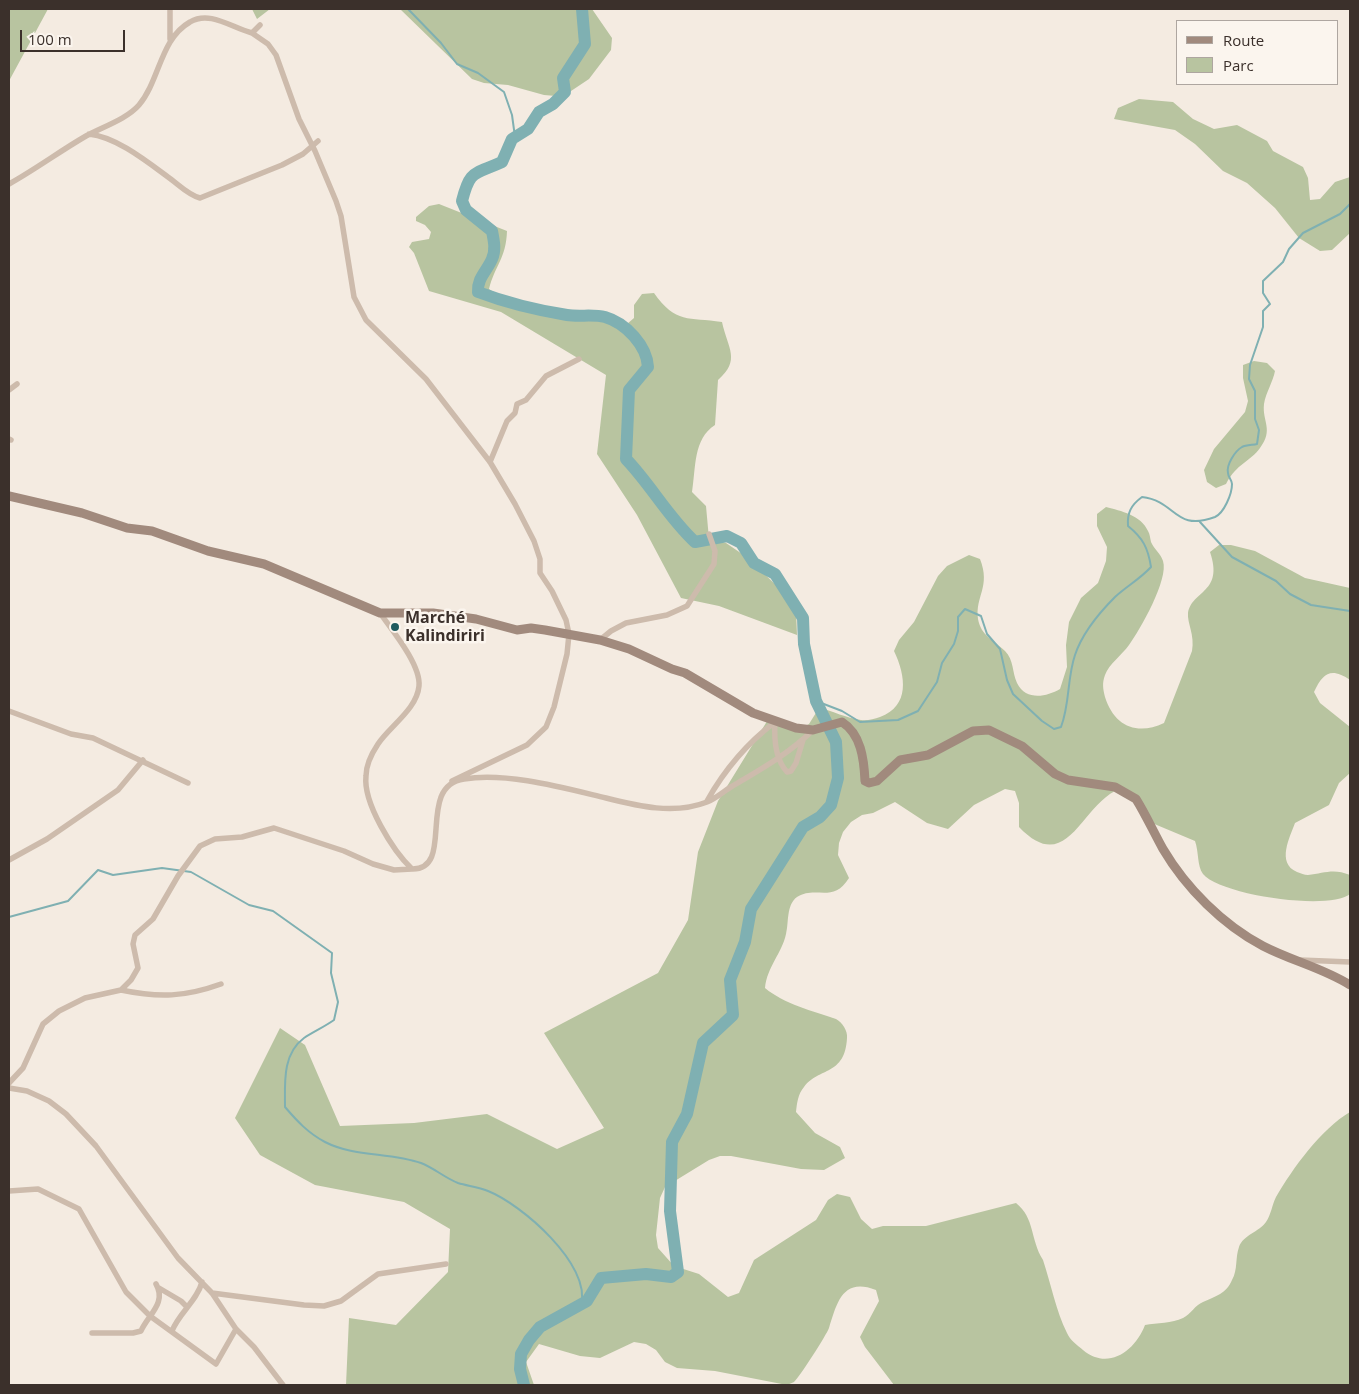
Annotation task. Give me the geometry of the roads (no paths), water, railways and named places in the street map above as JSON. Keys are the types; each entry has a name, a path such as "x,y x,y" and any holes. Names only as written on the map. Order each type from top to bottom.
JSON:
{"street":[{"path":"9,184 89,134 138,107 154,79 170,39 170,9"},
{"path":"121,990 132,980 138,968 133,944 135,935 153,919 178,876 200,846 215,839 242,837 274,828 394,870 420,869 426,866 431,857 438,826 438,799 444,789 452,781 527,745 546,727 554,708 567,654 569,634 559,605 540,573 540,560 534,542 515,504 490,462 426,379 366,320 354,297 341,216 299,119 276,55 268,44 252,33 222,21 208,18 192,21 170,39"},
{"path":"252,33 260,25"},
{"path":"89,134 104,136 159,170 194,196 200,198 303,154 318,141"},
{"path":"341,216 344,208"},
{"path":"490,462 507,421 515,413 517,404 526,400 546,376 579,359"},
{"path":"9,390 16,384"},
{"path":"9,496 82,513 127,528 152,531 208,551 264,564 380,613 433,612 517,630 531,628 569,634 600,640 629,649 672,669 685,672 753,713 776,722 813,730 836,722 842,722 855,734 865,764 865,781 869,783 877,781 900,760 928,755 973,731 989,730 1022,746 1055,774 1068,780 1115,787 1126,791 1136,799 1176,868 1205,902 1234,927 1263,946 1332,974 1350,985"},
{"path":"600,640 611,631 626,623 667,615 687,606 714,564 715,551 709,534"},
{"path":"380,613 417,671 419,685 408,709 378,744 370,760 366,776 367,790 376,814 400,857 412,869"},
{"path":"9,711 70,734 93,738 142,760 188,784"},
{"path":"776,722 774,734 779,758 781,765 787,772 796,763 803,740"},
{"path":"707,802 730,764 749,743 776,722"},
{"path":"452,781 465,778 538,783 652,808 680,808 707,802 779,758 813,730"},
{"path":"9,860 47,838 118,790 142,760"},
{"path":"1295,960 1350,962"},
{"path":"9,1083 23,1068 43,1024 85,998 121,990 169,997 206,990 221,984"},
{"path":"9,1088 27,1091 49,1101 66,1114 96,1146 173,1251 212,1293 236,1329 254,1347 282,1385"},
{"path":"9,1191 38,1189 79,1209 126,1292 150,1316 216,1364 236,1329"},
{"path":"212,1293 324,1306 340,1301 378,1274 446,1264"},
{"path":"172,1331 200,1291 202,1282"},
{"path":"92,1333 138,1333 159,1301 158,1286 187,1307"}],"waterway":[{"path":"408,9 441,43 457,64 478,73 504,92 512,115 515,137"},
{"path":"524,1385 520,1369 521,1354 529,1340 540,1327 587,1301 601,1278 646,1274 671,1277 678,1272 670,1211 672,1142 687,1114 703,1043 733,1015 730,980 745,942 751,909 803,827 820,817 831,805 838,778 836,742 816,701 804,644 803,618 775,574 754,563 741,543 727,536 695,542 676,522 644,479 626,459 629,390 648,367 644,351 634,336 620,324 605,317 572,316 544,311 478,292 481,279 493,256 494,242 492,231 466,210 462,201 465,191 474,174 502,162 512,139 528,129 539,112 553,104 565,92 563,78 585,44 582,9"},
{"path":"816,701 842,711 860,722 898,720 918,711 937,682 942,663 954,644 958,631 958,617 965,609 981,616 987,634 1000,649 1007,680 1013,694 1042,721 1054,729 1061,727 1066,709 1072,664 1082,639 1109,603 1151,567 1144,544 1128,526 1130,510 1142,497 1154,500 1191,521 1202,521 1215,517 1221,512 1227,503 1232,488 1228,474 1228,466 1232,458 1242,447 1257,444 1259,430 1255,419 1255,391 1249,379 1250,365 1263,327 1263,311 1270,304 1263,293 1263,281 1283,262 1289,249 1303,233 1340,214 1350,204"},
{"path":"1200,522 1232,557 1276,581 1290,594 1311,605 1350,611"},
{"path":"9,917 68,901 98,870 113,875 162,868 191,872 249,905 273,911 332,953 331,973 338,1002 334,1020 304,1038 292,1052 286,1070 285,1107 313,1135 336,1147 421,1163 458,1183 480,1188 502,1198 535,1222 565,1255 576,1272 582,1289 581,1305"}],"place":[{"name":"Marché Kalindiriri","path":"395,627"}]}
